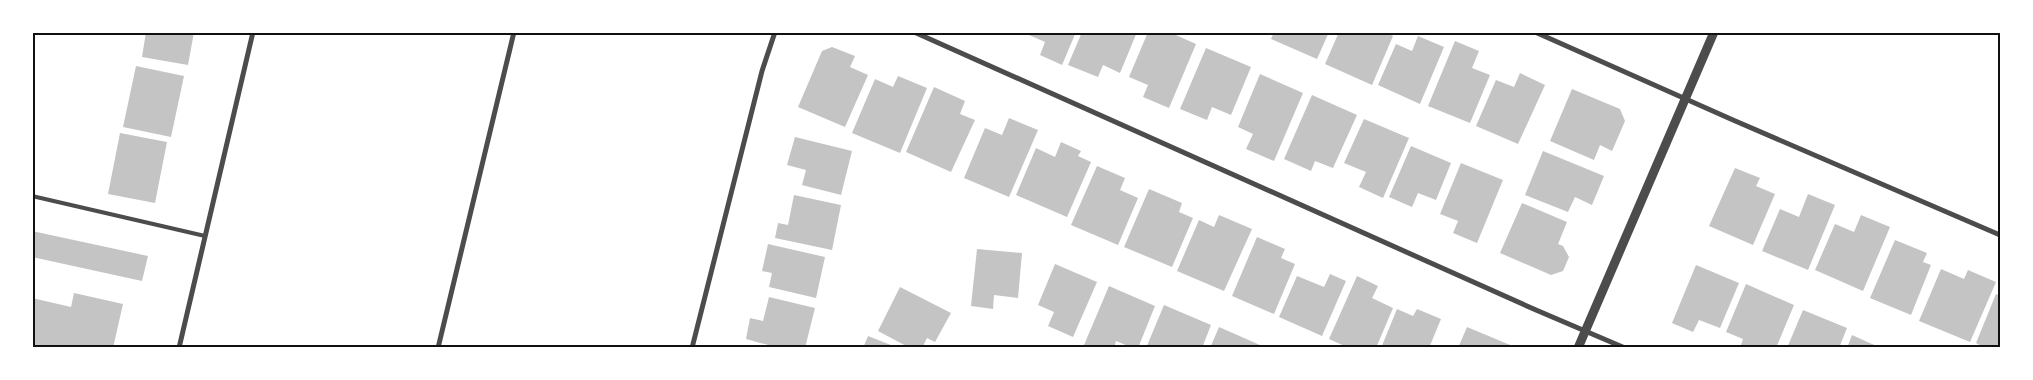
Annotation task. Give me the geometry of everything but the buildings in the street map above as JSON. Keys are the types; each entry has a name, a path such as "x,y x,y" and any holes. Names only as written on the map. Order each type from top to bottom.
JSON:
{"street":[{"path":"179,348 253,32"},
{"path":"438,348 514,32"},
{"path":"692,348 762,72 775,32"},
{"path":"914,32 1625,348"},
{"path":"1535,32 2000,235"},
{"path":"1578,348 1714,32"}],"lane":[{"path":"32,196 205,236"}]}
